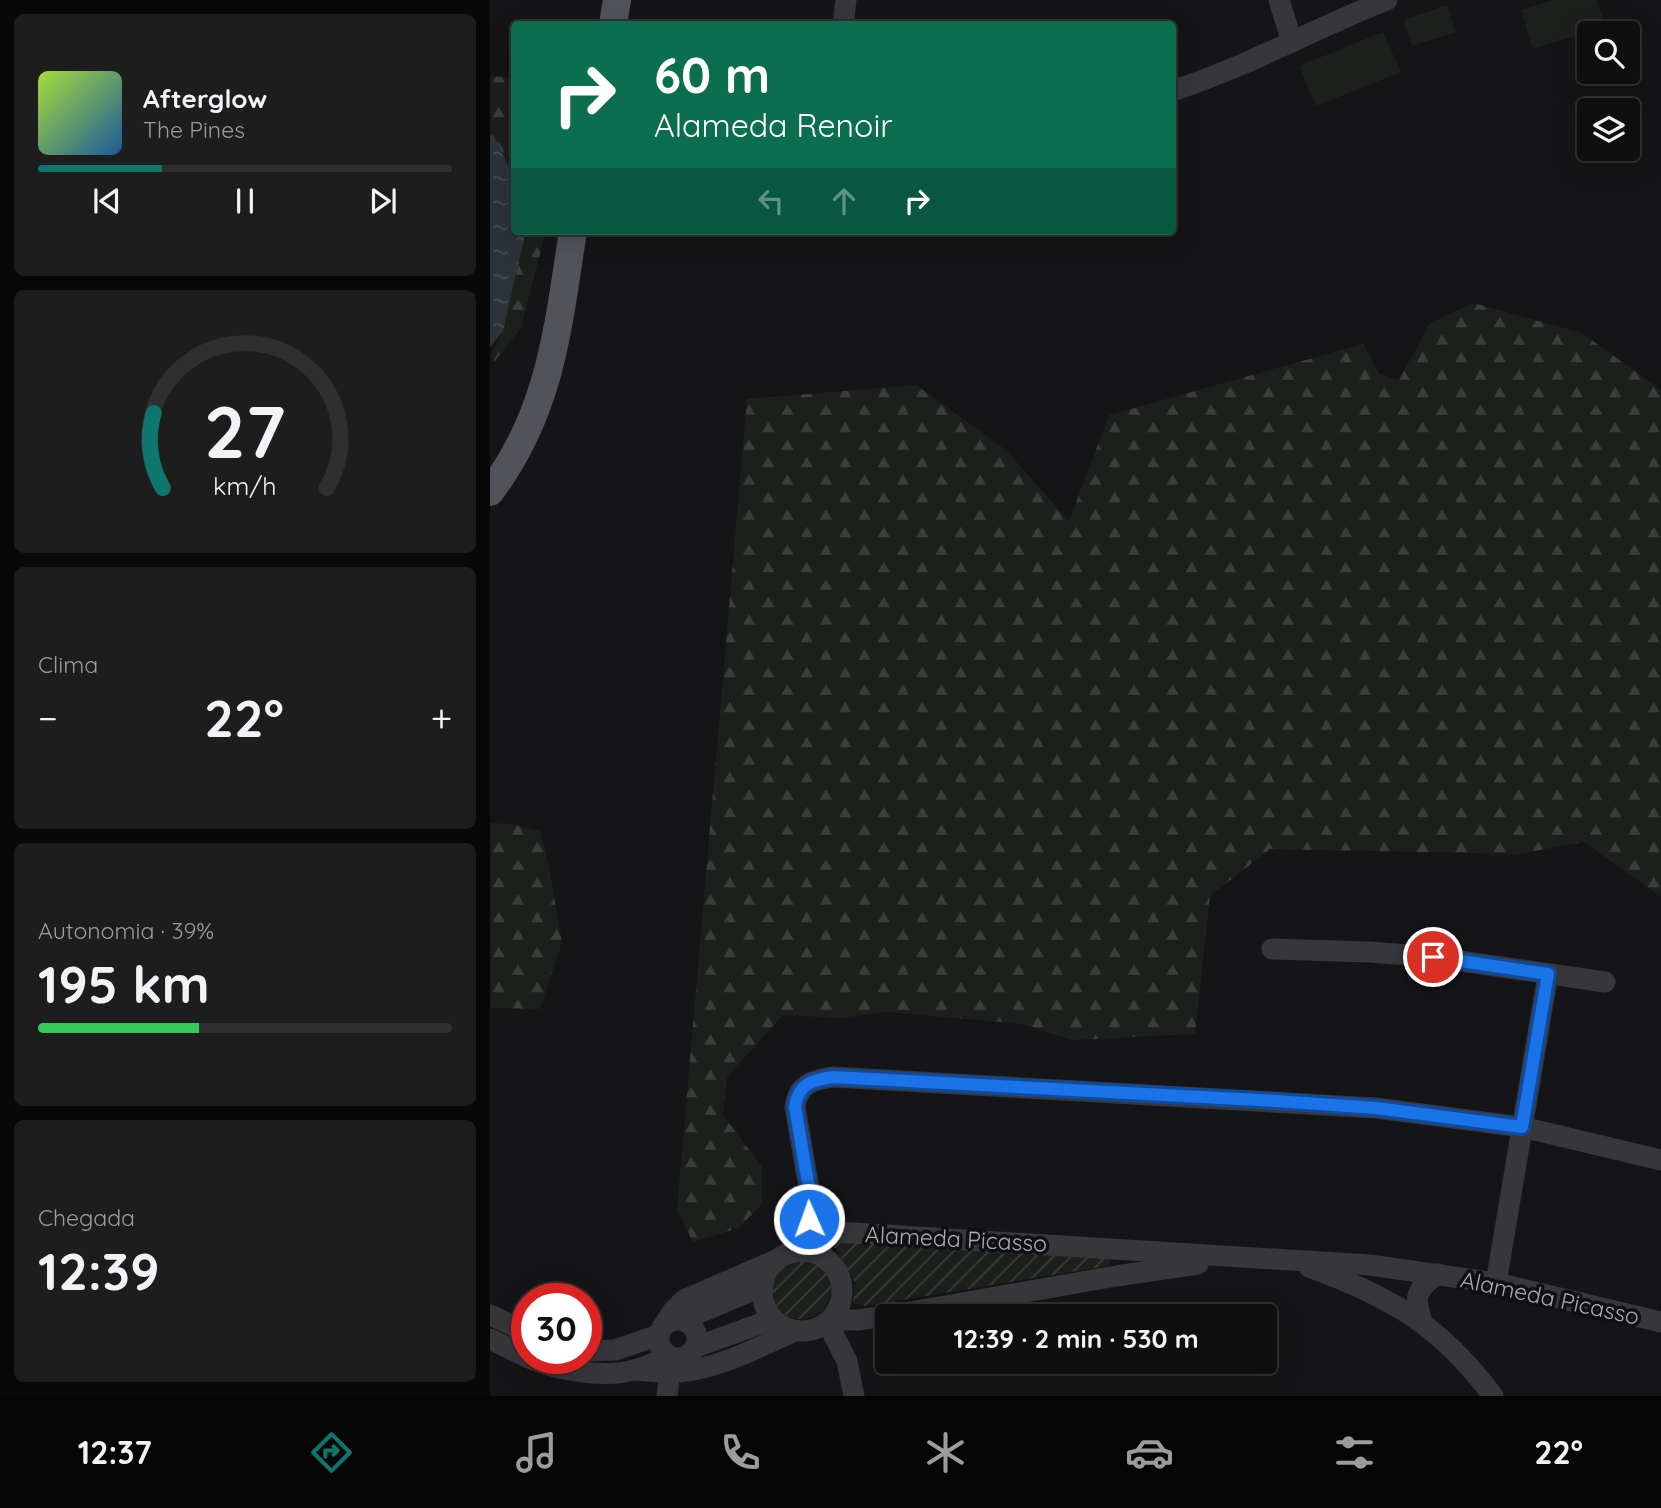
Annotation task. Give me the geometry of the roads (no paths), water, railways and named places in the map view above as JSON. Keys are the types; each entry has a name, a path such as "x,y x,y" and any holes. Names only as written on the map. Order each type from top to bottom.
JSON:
{"main road":[{"path":"614,21 617,0"},
{"path":"490,467 522,412 537,368 571,235"},
{"path":"490,492 516,454 545,389 559,324 571,235"}],"street":[{"path":"843,21 846,0"},
{"path":"1279,0 1292,42"},
{"path":"1176,90 1233,70 1334,21 1387,0"},
{"path":"1272,949 1433,957 1605,982"},
{"path":"1496,1283 1548,974"},
{"path":"854,1396 847,1361 829,1321 839,1307 842,1295 837,1271 818,1255 793,1254 807,1227 811,1200 795,1107 796,1097 801,1088 818,1079 833,1077 1376,1108 1522,1127 1661,1160"},
{"name":"Alameda Picasso","path":"763,1286 772,1265 821,1235 832,1232 1256,1259 1336,1261 1496,1283 1661,1322"},
{"path":"1116,1248 1122,1264 1116,1276"},
{"name":"Alameda Picasso","path":"659,1333 673,1311 684,1300 793,1254"},
{"name":"Alameda Picasso","path":"956,1304 1174,1266 1256,1259"},
{"name":"Alameda Picasso","path":"1294,1261 1356,1284 1388,1300 1422,1322 1455,1349 1493,1396"},
{"name":"Alameda Picasso","path":"1422,1322 1417,1306 1417,1294 1438,1274"},
{"path":"602,1351 615,1350 659,1333 669,1322 682,1320 763,1286 763,1298 774,1319 782,1326 795,1331"},
{"path":"490,1315 511,1325"},
{"name":"Alameda Picasso","path":"602,1371 636,1370 670,1362 711,1366 795,1331 814,1330 829,1321 875,1318"},
{"path":"670,1362 688,1356 695,1347 774,1319"},
{"path":"682,1320 692,1325 695,1330 695,1347"},
{"path":"659,1333 659,1345 670,1362 667,1396"},
{"name":"Alameda Picasso","path":"490,1339 511,1349"}],"water":[{"path":"493,134 511,172 511,235 525,235 503,331 490,347 490,135"}]}
